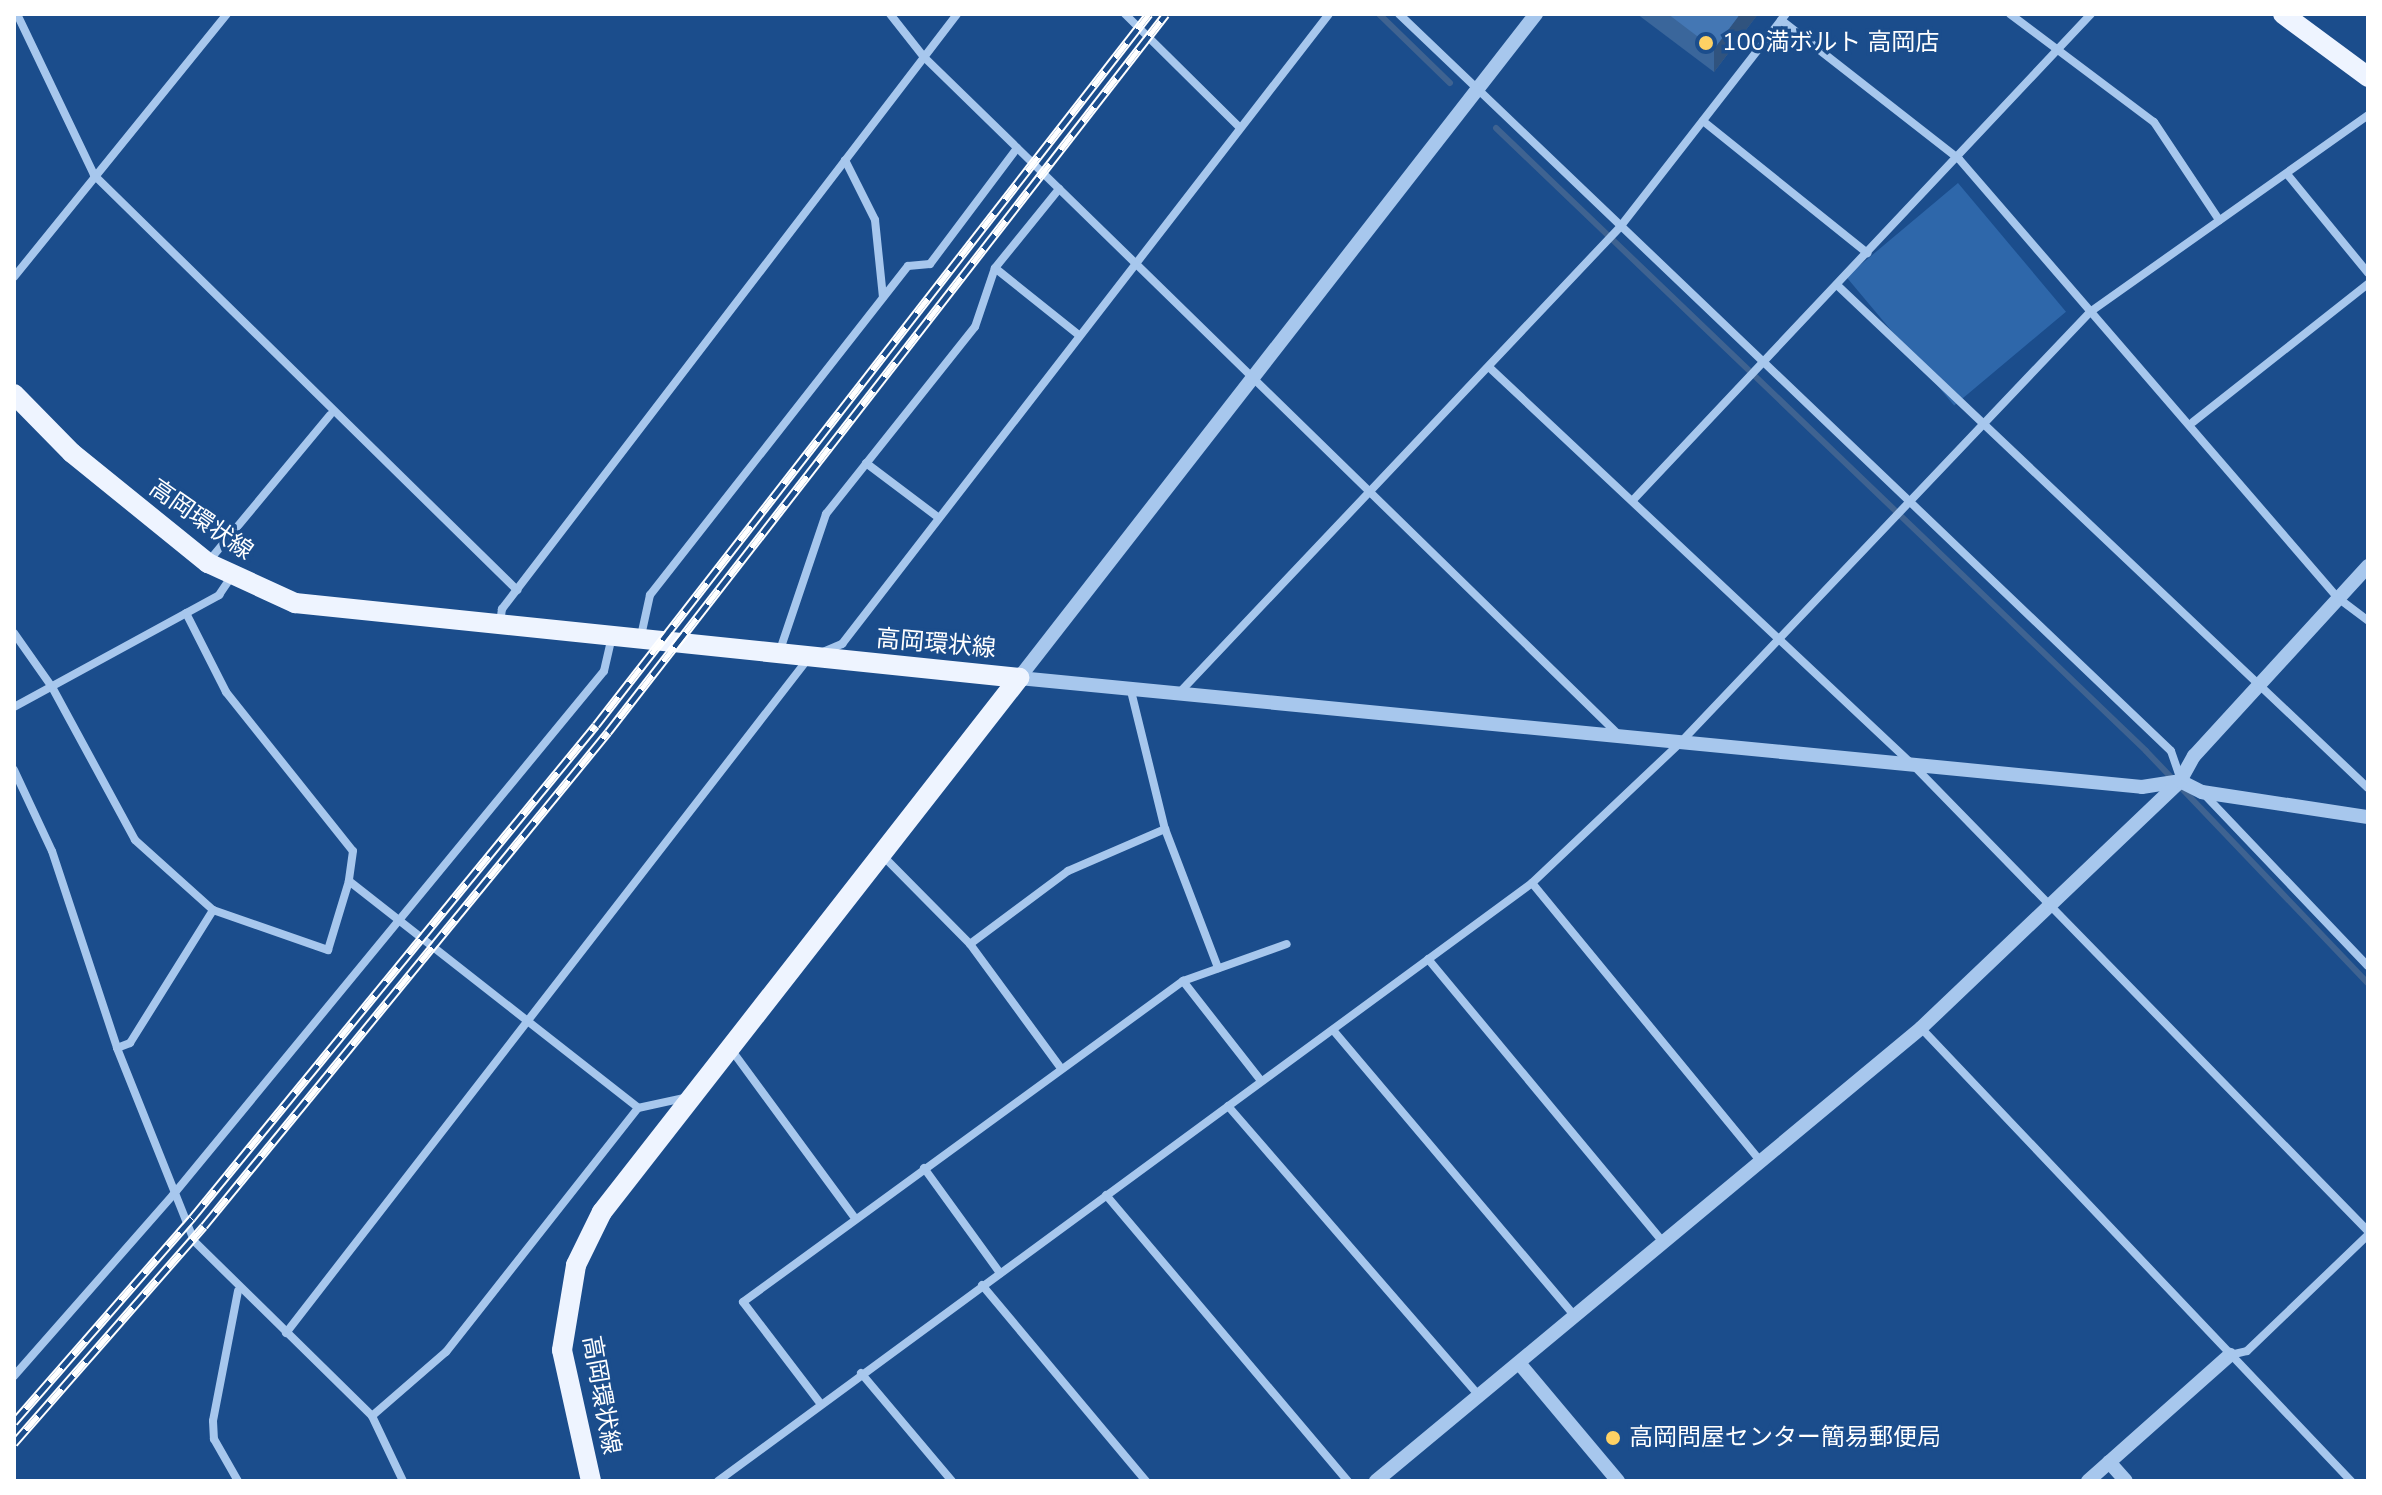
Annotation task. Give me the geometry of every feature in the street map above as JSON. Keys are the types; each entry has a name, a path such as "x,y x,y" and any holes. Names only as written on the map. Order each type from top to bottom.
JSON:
{"main road":[{"path":"2283,14 2368,77"},
{"name":"高岡環状線","path":"14,394 72,453 208,563 231,577 295,603 1019,678"},
{"name":"高岡環状線","path":"591,1481 562,1350 568,1293 602,1212 733,1052 1019,678"}],"street":[{"path":"17,14 94,175 330,415 517,590"},
{"path":"14,277 227,14"},
{"path":"890,14 924,57 1622,738"},
{"path":"500,624 517,590 957,14"},
{"path":"1125,14 1239,127"},
{"path":"286,1333 808,658 842,644 1329,14"},
{"path":"1399,14 2171,751 2179,782"},
{"path":"1019,678 1255,380 1536,14"},
{"path":"2010,14 2154,122 2219,220"},
{"path":"1634,499 2061,53 2091,14"},
{"path":"1179,693 1491,369 1602,248 1784,17 1959,159 2090,312 2193,422 2338,598 2368,621"},
{"path":"724,1479 820,1403 1532,883 1680,743 1775,636 2090,312 2368,115"},
{"path":"1703,121 1867,253"},
{"path":"640,640 650,595 908,266 930,264 1017,148"},
{"path":"845,160 875,220 883,297"},
{"path":"2287,174 2368,273"},
{"path":"778,655 826,514 975,327 995,268 1059,189"},
{"path":"995,268 1079,335"},
{"path":"2193,422 2368,284"},
{"path":"1837,285 2368,788"},
{"path":"1491,369 1634,499 2052,901 2368,1233 2247,1351 2230,1355 2088,1481"},
{"path":"208,563 330,415"},
{"path":"866,463 939,518"},
{"path":"1376,1481 1921,1028 2163,789 2179,782 2259,685 2368,566"},
{"path":"14,707 219,595 231,577"},
{"path":"14,633 52,687 135,840 213,910 328,950 349,881 353,851 226,692 186,613"},
{"path":"14,1376 173,1195 604,671 612,637"},
{"path":"1019,678 1130,686 1622,738 2163,789"},
{"path":"1130,686 1165,829 1218,968"},
{"path":"14,770 52,851 117,1048 173,1195 194,1241 238,1291 372,1416 403,1481"},
{"path":"2179,782 2202,792 2368,817"},
{"path":"2202,792 2368,966"},
{"path":"970,944 1068,871 1165,829"},
{"path":"884,857 970,944 1060,1067"},
{"path":"349,881 401,918 638,1108"},
{"path":"1532,883 1761,1162"},
{"path":"117,1048 130,1043 213,910"},
{"path":"820,1403 743,1302 1060,1067 1183,981 1287,944"},
{"path":"1428,959 1664,1243"},
{"path":"1183,981 1261,1081"},
{"path":"1921,1028 2351,1481"},
{"path":"1333,1030 1575,1317"},
{"path":"733,1052 855,1218"},
{"path":"372,1416 446,1352 638,1108 696,1095"},
{"path":"1228,1106 1478,1395"},
{"path":"924,1168 1000,1273"},
{"path":"1106,1195 1348,1481"},
{"path":"982,1285 1146,1481"},
{"path":"238,1291 213,1421 214,1439 238,1481"},
{"path":"1519,1363 1618,1481"},
{"path":"861,1373 952,1481"},
{"path":"2109,1462 2126,1481"}],"shaded area":[{"path":"1958,183 2066,312 1954,406 1846,277"}],"building":[{"path":"1668,14 1740,14 1714,49"}],"waterway":[{"path":"1379,14 1450,83"},
{"path":"1496,128 2146,751 2368,983"}],"railway":[{"path":"14,1422 192,1218 596,725 1149,14"},
{"path":"14,1443 204,1226 608,732 1166,14"}],"place":[{"name":"100満ボルト 高岡店","path":"1706,43"},
{"name":"高岡問屋センター簡易郵便局","path":"1613,1438"}]}
